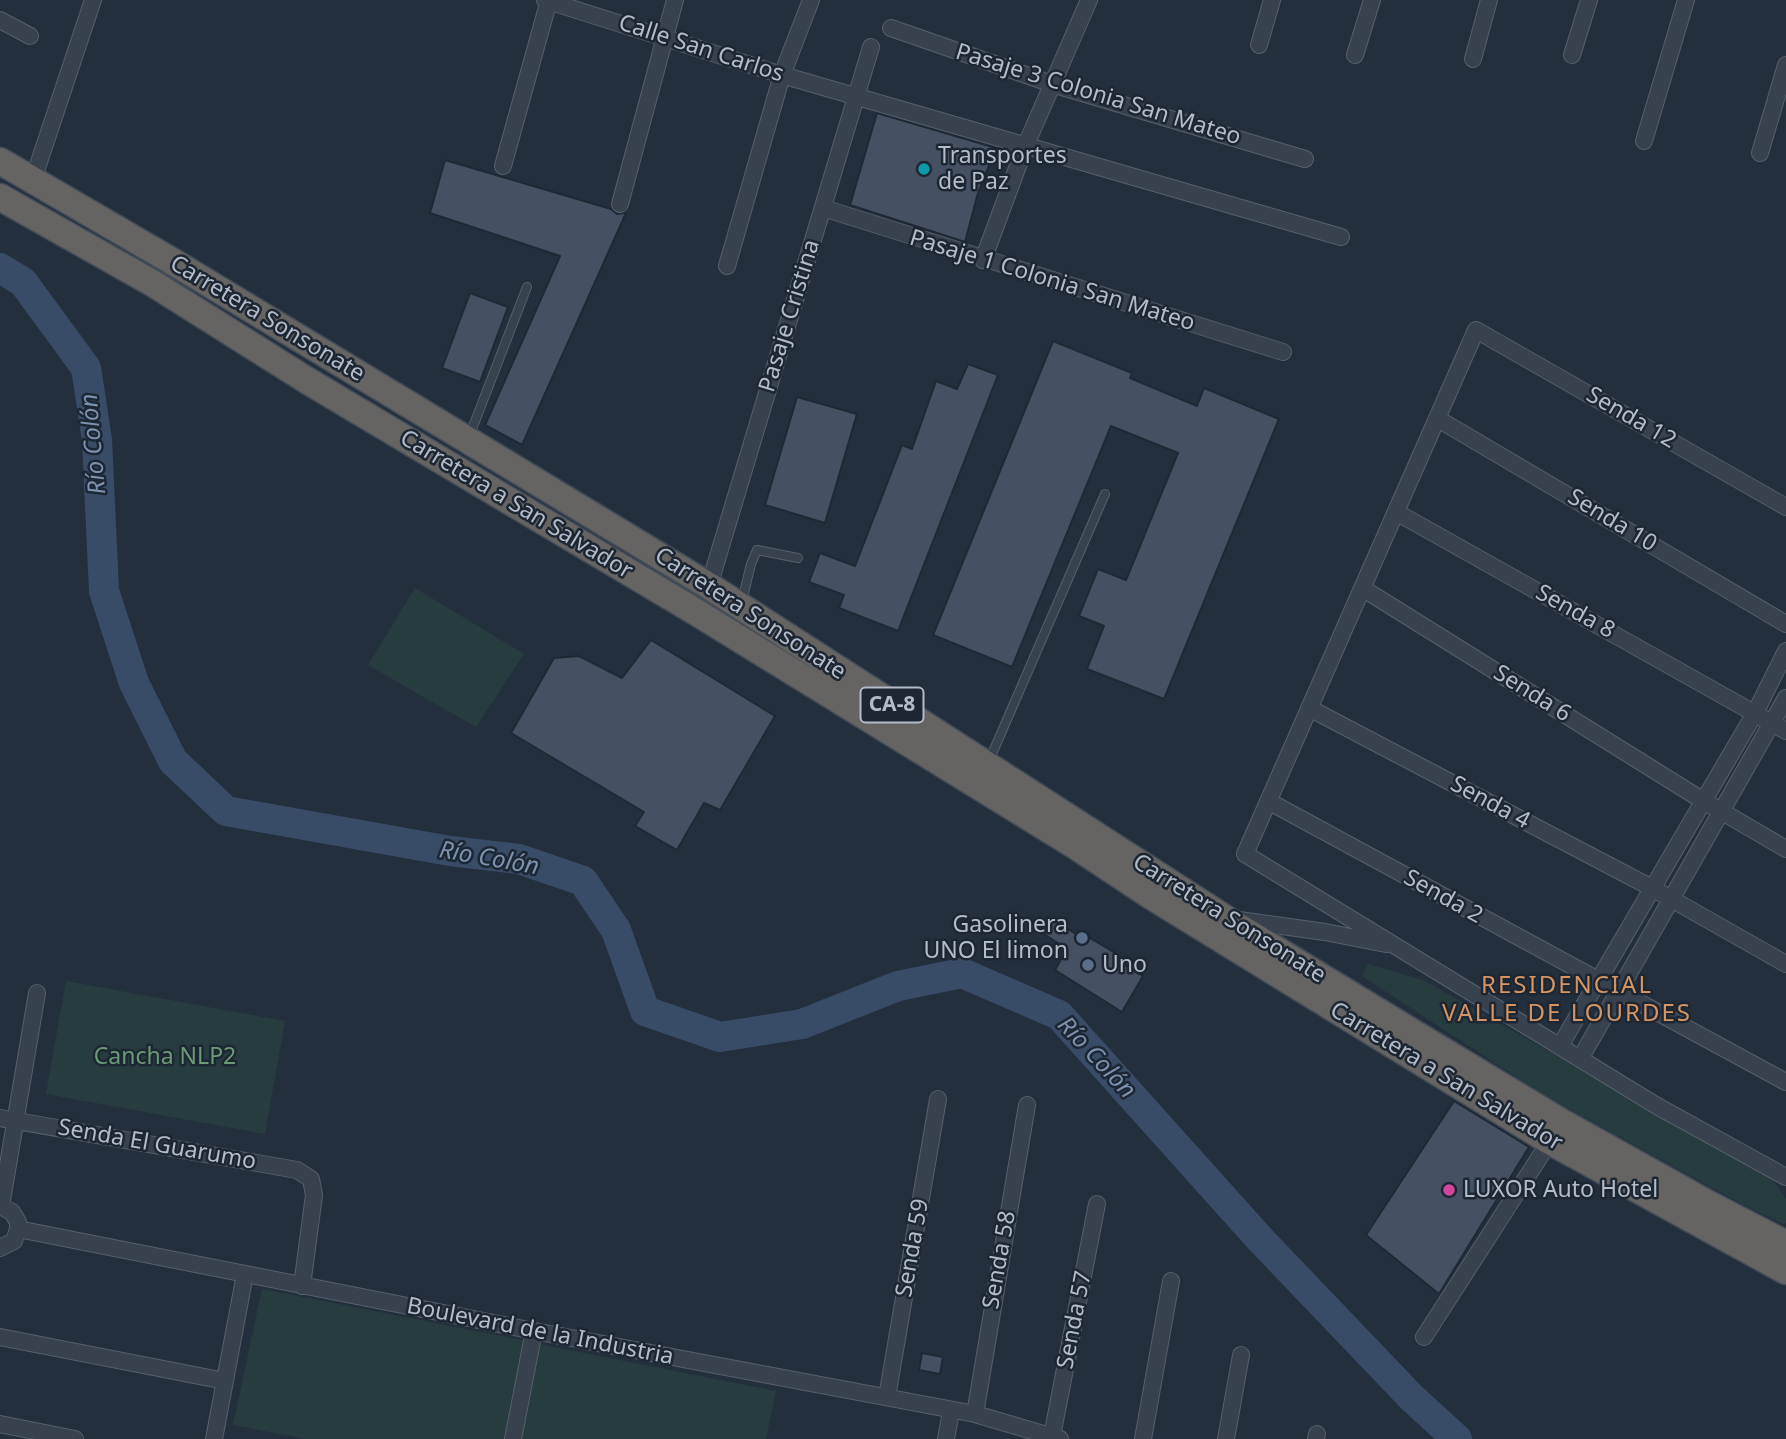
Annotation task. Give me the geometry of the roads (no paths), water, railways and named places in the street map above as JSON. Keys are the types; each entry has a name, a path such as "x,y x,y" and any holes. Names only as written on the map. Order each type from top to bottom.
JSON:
{"highway":[{"name":"Carretera Sonsonate","path":"0,161 709,586 1226,919 1558,1119 1786,1244"},
{"name":"Carretera a San Salvador","path":"0,197 154,284 308,381 696,612 1550,1141 1786,1271"}],"street":[{"path":"33,180 93,0"},
{"path":"503,166 548,0"},
{"name":"Calle San Carlos","path":"548,0 782,75 1341,237"},
{"path":"620,204 675,0"},
{"path":"727,266 782,75 811,0"},
{"path":"983,260 1025,147 1089,0"},
{"path":"1259,45 1272,0"},
{"path":"1355,55 1372,0"},
{"path":"1473,59 1489,0"},
{"path":"1572,55 1589,0"},
{"path":"1644,141 1686,0"},
{"path":"0,20 30,36"},
{"name":"Pasaje 3 Colonia San Mateo","path":"891,28 1052,83 1306,159"},
{"name":"Pasaje Cristina","path":"709,586 871,47"},
{"path":"1760,153 1786,65"},
{"name":"Pasaje 1 Colonia San Mateo","path":"823,208 1283,352"},
{"name":"Senda 12","path":"1438,418 1476,330 1786,507"},
{"path":"1438,418 1245,854 1657,1105 1786,1177"},
{"name":"Senda 10","path":"1438,418 1786,624"},
{"name":"Senda 8","path":"1396,512 1780,727"},
{"name":"Senda 6","path":"1362,588 1702,800 1786,849"},
{"path":"1560,1046 1755,713 1786,651"},
{"path":"1580,1059 1720,811 1780,727 1786,698"},
{"name":"Senda 4","path":"1309,708 1651,888 1786,964"},
{"name":"Senda 2","path":"1268,801 1786,1082"},
{"path":"1226,919 1325,932 1399,947"},
{"path":"0,1248 13,1241 18,1229 12,1212 0,1206 8,1119 37,993"},
{"name":"Senda 59","path":"887,1397 938,1099"},
{"name":"Senda 58","path":"975,1414 1027,1105"},
{"name":"Senda El Guarumo","path":"8,1119 297,1170 311,1179 314,1195 302,1286"},
{"path":"1424,1337 1550,1141"},
{"name":"Senda 57","path":"1056,1437 1097,1203"},
{"name":"Boulevard de la Industria","path":"18,1229 534,1331 975,1414 1056,1437"},
{"path":"214,1439 245,1274"},
{"path":"1143,1439 1171,1281"},
{"path":"513,1439 534,1331"},
{"path":"0,1337 225,1381"},
{"path":"1226,1439 1241,1355"},
{"path":"946,1439 951,1410"},
{"path":"0,1424 75,1439"}],"lane":[{"path":"468,440 527,287"},
{"path":"987,767 1105,494"},
{"path":"740,607 757,550 798,558"}],"waterway":[{"name":"Río Colón","path":"0,268 23,282 86,368 97,440 104,591 134,683 173,761 226,811 450,851 519,859 583,881 616,930 645,1011 720,1037 802,1024 898,986 962,973 1059,1015 1259,1238 1412,1398 1457,1439"}],"place":[{"name":"Transportes de Paz","path":"924,169"},
{"name":"Gasolinera UNO El limon","path":"1082,938"},
{"name":"Uno","path":"1088,965"},
{"name":"LUXOR Auto Hotel","path":"1449,1190"}],"district":[{"name":"RESIDENCIAL VALLE DE LOURDES","path":"1567,1000"}],"park label":[{"name":"Cancha NLP2","path":"165,1057"}]}
